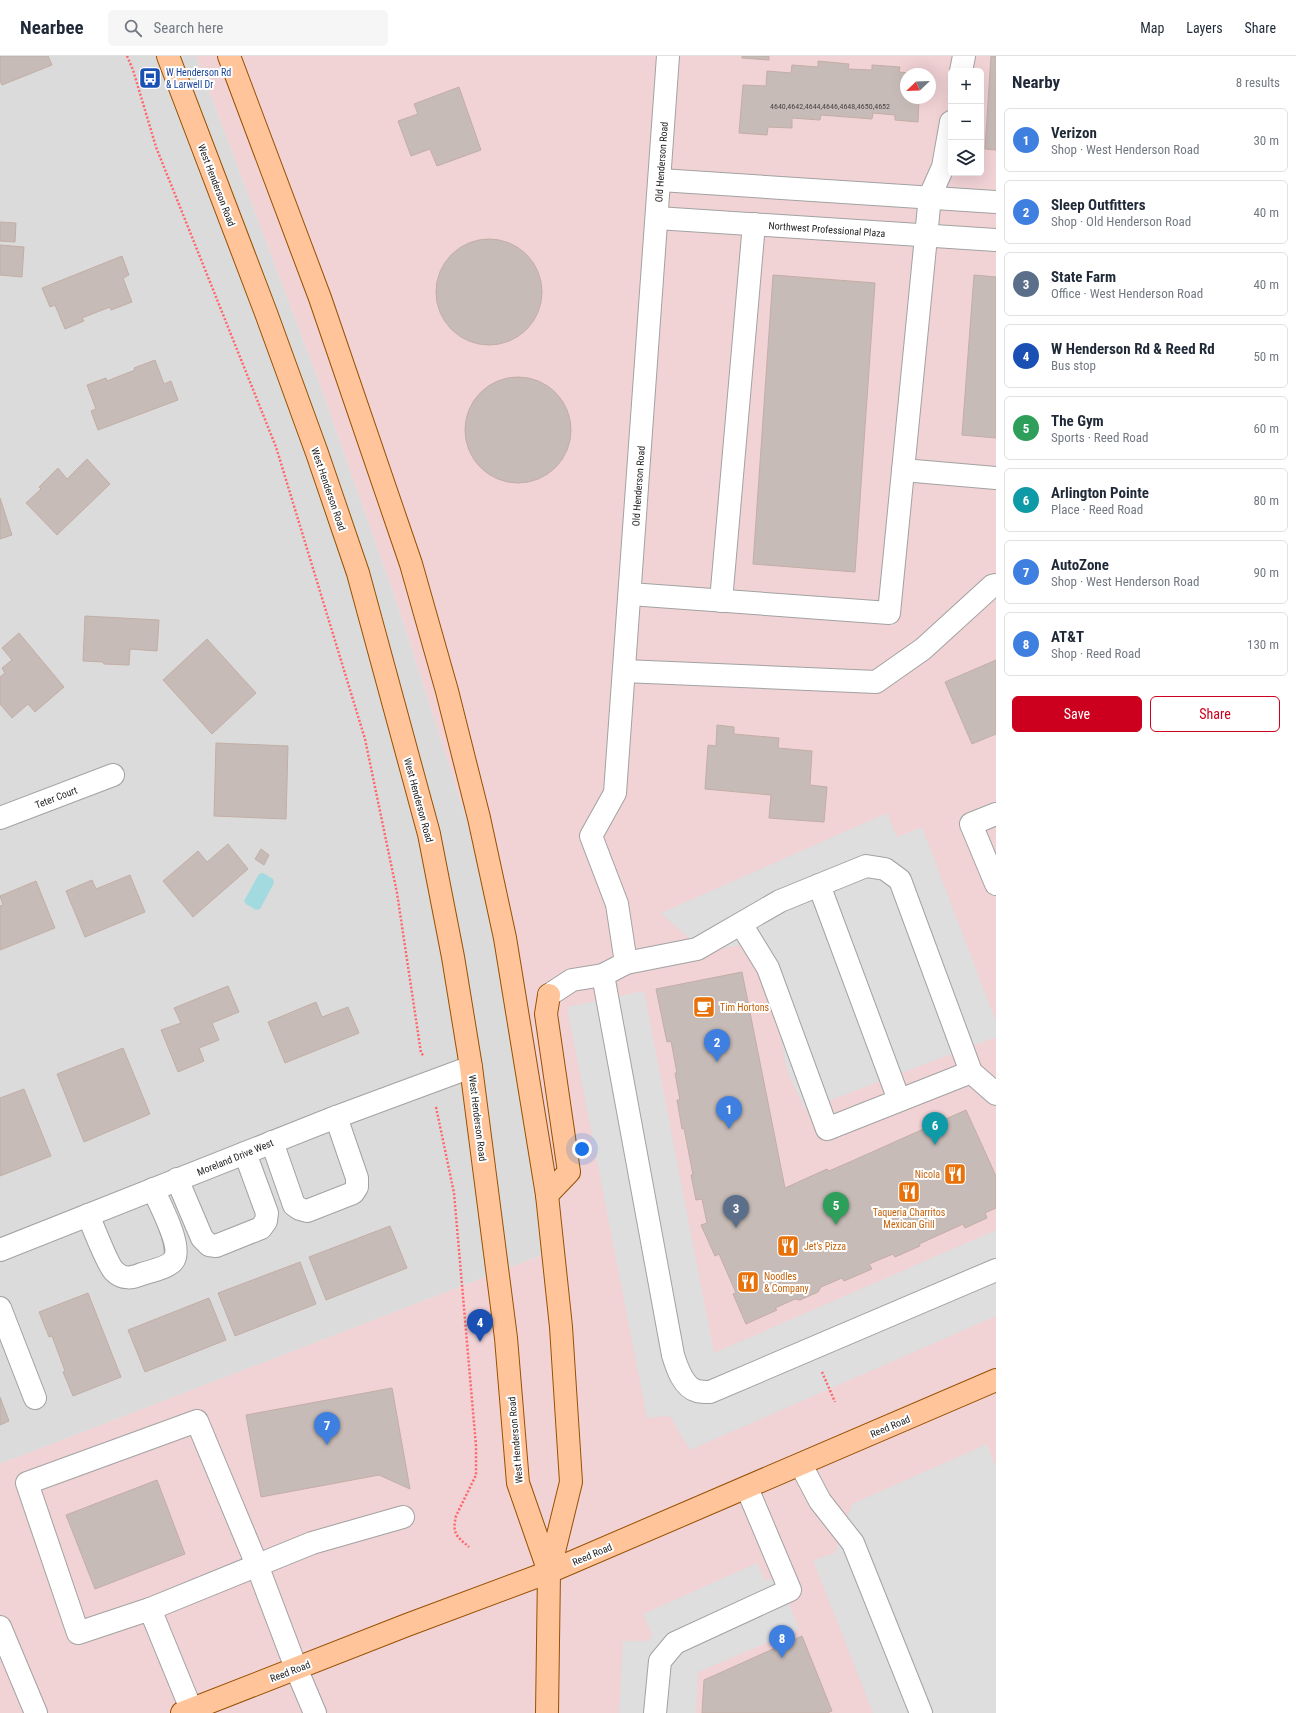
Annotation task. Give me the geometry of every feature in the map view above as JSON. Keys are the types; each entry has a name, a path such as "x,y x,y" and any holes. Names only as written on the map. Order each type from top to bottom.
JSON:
{"main road":[{"name":"West Henderson Road","path":"168,56 269,320 317,452 358,573 429,834 453,957 471,1067 506,1338 518,1483 549,1572"},
{"name":"West Henderson Road","path":"229,56 320,298 411,564 448,691 479,818 505,938 547,1195 561,1327 571,1482 549,1572 547,1713"},
{"path":"547,1195 569,1172 546,1014 549,996"},
{"name":"Reed Road","path":"186,1711 549,1572 996,1381"}],"street":[{"name":"Old Henderson Road","path":"626,963 617,904 591,836 615,793 668,56"},
{"path":"962,68 964,56"},
{"path":"630,594 889,613 930,196 943,167 948,139"},
{"path":"660,180 930,196 996,202"},
{"name":"Northwest Professional Plaza","path":"657,218 996,240"},
{"path":"721,600 754,224"},
{"path":"903,470 996,478"},
{"path":"624,671 876,682 923,650 992,586 996,585"},
{"name":"Teter Court","path":"0,818 113,775"},
{"path":"996,814 971,824 996,884"},
{"path":"549,996 572,980 603,975 626,963 697,949 780,901 866,866 885,869 900,880 971,1072 996,1094"},
{"path":"819,885 899,1100"},
{"path":"741,924 768,968 827,1128 971,1072"},
{"path":"603,975 673,1355 678,1372 686,1383 697,1391 710,1392 996,1270"},
{"name":"Moreland Drive West","path":"0,1250 336,1116 471,1067"},
{"path":"272,1142 294,1205 300,1210 307,1211 353,1193 357,1187 356,1178 336,1116"},
{"path":"177,1180 202,1238 209,1245 216,1246 261,1228 266,1221 266,1213 245,1153"},
{"path":"88,1215 113,1270 122,1277 133,1277 168,1265 174,1261 176,1242 153,1189"},
{"path":"0,1308 35,1398"},
{"path":"315,1713 296,1668 257,1565 197,1422 26,1483 78,1632 150,1610 257,1565 312,1543 403,1517"},
{"path":"801,1465 820,1501 852,1543 921,1713"},
{"path":"655,1713 660,1661 675,1643 790,1590 747,1488"},
{"path":"150,1610 186,1711"},
{"path":"0,1627 36,1713"}],"path":[{"path":"127,56 133,70 156,147 276,447 365,739 397,893 421,1052 426,1059 434,1081 437,1118 454,1193 476,1446 476,1475 456,1516 454,1532 469,1547"},
{"path":"812,1349 835,1402"}],"shaded area":[{"path":"0,56 196,56 320,384 399,609 505,938 545,1254 0,1464"},
{"path":"196,56 996,56 996,1713 0,1713 0,1464 545,1254 505,938 399,609 320,384"},
{"path":"887,813 897,837 922,827 996,1022 996,1037 805,1110 787,1071 761,941 704,952 661,913"},
{"path":"644,991 714,1353 996,1230 996,1316 690,1450 670,1416 647,1418 567,1007"},
{"path":"987,1444 996,1468 996,1713 873,1713 813,1560 835,1553 852,1504"},
{"path":"757,1563 766,1581 778,1575 799,1629 698,1672 696,1713 619,1713 623,1641 648,1641 653,1635 643,1614"}],"water":[{"path":"263,873 273,879 274,883 260,909 256,910 244,901 259,874"}],"building":[{"path":"0,56 48,56 52,65 2,85 0,81"},
{"path":"742,56 769,56 769,60 742,58"},
{"path":"991,56 996,56 996,150 985,149"},
{"path":"818,61 849,64 848,69 872,70 872,65 900,67 900,104 919,104 918,122 895,120 895,115 873,113 872,119 821,115 820,120 792,118 792,128 768,127 767,135 739,133 743,85 766,86 767,71 791,73 792,65 818,67"},
{"path":"459,87 481,150 437,166 430,149 411,156 398,121 418,114 414,104"},
{"path":"0,222 16,223 15,242 0,241"},
{"path":"489,239 509,243 527,254 538,272 542,292 538,312 527,330 509,341 489,345 469,341 451,330 440,312 436,292 440,272 451,254 469,243"},
{"path":"0,245 24,247 22,277 0,275"},
{"path":"122,256 129,275 123,278 132,302 111,310 110,307 82,318 84,321 65,329 55,305 50,307 42,288"},
{"path":"773,275 875,283 855,572 753,564"},
{"path":"974,275 996,277 996,438 962,435"},
{"path":"155,360 164,384 171,381 178,400 98,430 91,411 96,409 87,385 106,378 107,381"},
{"path":"518,377 538,381 556,392 567,410 571,430 567,450 556,468 538,479 518,483 498,479 480,468 469,450 465,430 469,410 480,392 498,381"},
{"path":"87,459 110,484 57,535 26,503 41,489 39,487 58,468 67,479"},
{"path":"0,498 12,535 0,539"},
{"path":"85,616 159,620 157,651 130,649 129,665 83,661"},
{"path":"19,633 64,687 35,712 28,704 12,718 0,704 0,677 5,673 2,668 12,660 2,648"},
{"path":"207,639 256,693 212,734 163,680"},
{"path":"996,660 996,734 972,744 945,682"},
{"path":"717,725 734,727 734,734 779,738 778,748 812,751 810,785 827,787 824,822 769,818 771,795 705,789 708,745 716,746"},
{"path":"216,743 288,746 286,819 214,816"},
{"path":"228,844 248,869 193,917 163,881 198,851 207,862"},
{"path":"261,849 269,855 264,865 255,859"},
{"path":"130,875 145,912 85,937 66,891 92,880 96,889"},
{"path":"36,881 55,928 0,950 0,906 3,905 0,896"},
{"path":"742,972 785,1188 827,1169 829,1171 966,1110 996,1176 996,1208 985,1213 987,1218 965,1228 963,1224 919,1244 920,1246 895,1257 893,1254 869,1264 872,1269 844,1281 842,1278 821,1287 818,1292 800,1300 795,1299 775,1308 777,1310 746,1324 733,1294 736,1293 719,1254 715,1256 701,1225 707,1223 702,1199 696,1200 691,1175 693,1175 677,1100 680,1100 671,1041 667,1042 656,989"},
{"path":"228,986 239,1012 212,1023 219,1040 199,1048 204,1061 178,1072 161,1030 181,1023 174,1008"},
{"path":"316,1002 322,1017 348,1007 359,1033 285,1063 268,1022"},
{"path":"123,1048 150,1114 84,1142 57,1074"},
{"path":"24,1089 51,1156 0,1176 0,1098"},
{"path":"390,1226 407,1268 326,1300 309,1257"},
{"path":"300,1262 316,1304 235,1336 218,1293"},
{"path":"88,1293 121,1377 73,1396 63,1372 65,1371 52,1336 49,1337 39,1312"},
{"path":"209,1298 226,1340 145,1372 128,1330"},
{"path":"392,1388 410,1489 379,1475 261,1497 246,1415"},
{"path":"0,1397 9,1421 0,1425"},
{"path":"157,1480 185,1554 95,1589 66,1515"},
{"path":"802,1636 832,1711 827,1713 702,1713 704,1680"}],"place":[{"name":"W Henderson Rd & Larwell Dr","path":"150,78"},
{"name":"Tim Hortons","path":"704,1007"},
{"name":"Sleep Outfitters","path":"717,1062"},
{"name":"Verizon","path":"729,1129"},
{"name":"Arlington Pointe","path":"935,1145"},
{"name":"Nicola","path":"955,1174"},
{"name":"Taqueria Charritos Mexican Grill","path":"909,1192"},
{"name":"The Gym","path":"836,1225"},
{"name":"State Farm","path":"736,1228"},
{"name":"Jet's Pizza","path":"788,1246"},
{"name":"Noodles & Company","path":"748,1282"},
{"name":"W Henderson Rd & Reed Rd","path":"480,1342"},
{"name":"AutoZone","path":"327,1445"},
{"name":"AT&T","path":"782,1658"}]}
